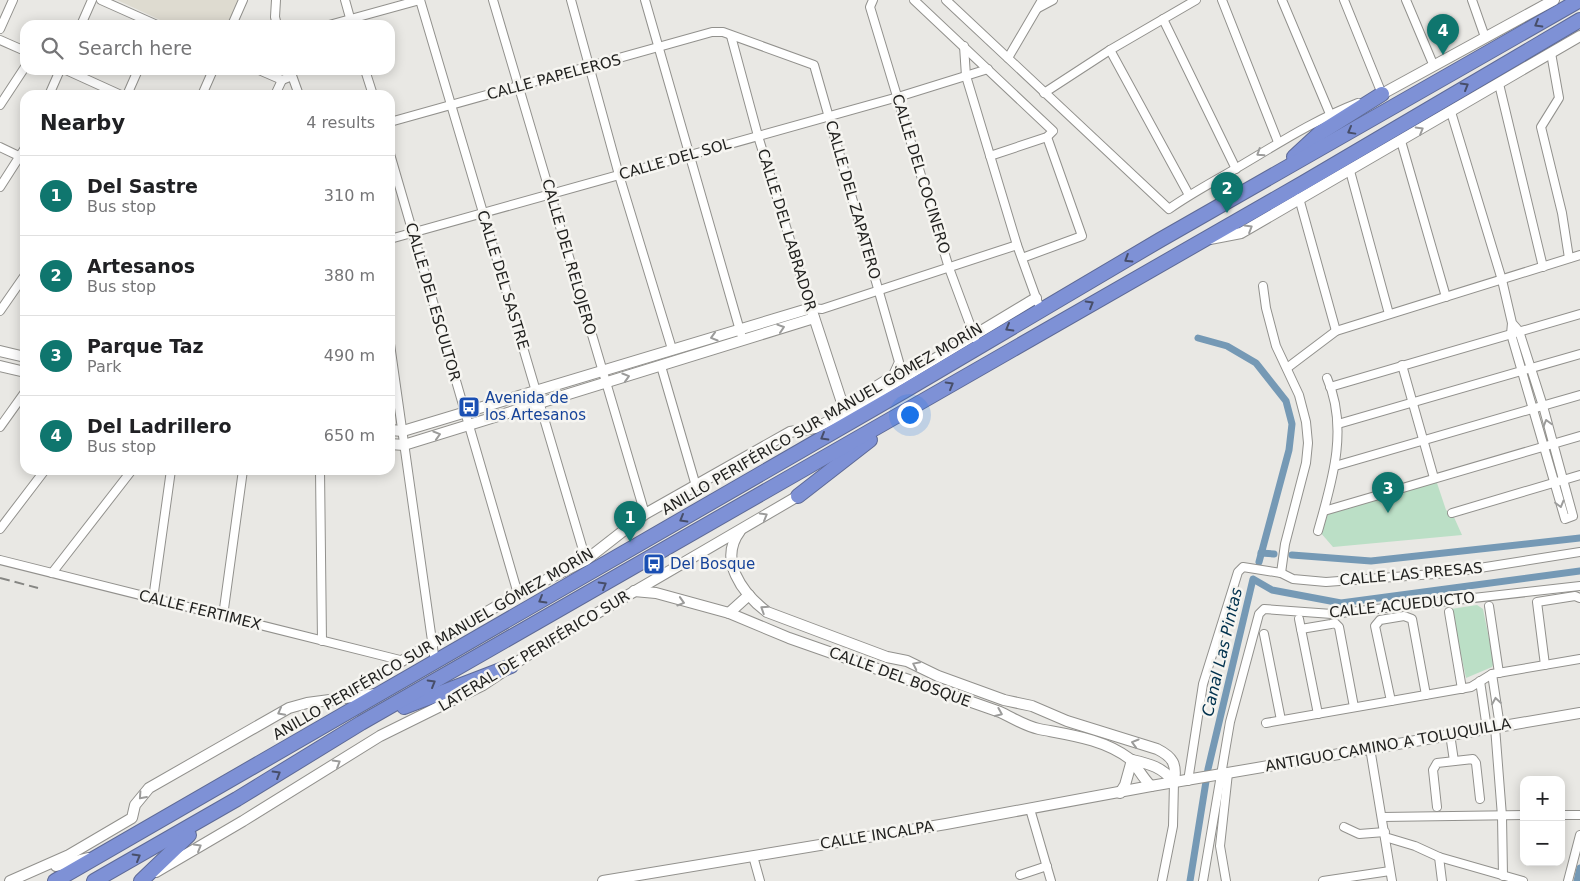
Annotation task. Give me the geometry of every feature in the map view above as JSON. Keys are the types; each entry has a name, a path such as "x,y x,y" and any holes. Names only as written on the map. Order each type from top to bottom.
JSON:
{"highway":[{"name":"ANILLO PERIFÉRICO SUR MANUEL GÓMEZ MORÍN","path":"55,881 435,662 845,414 1038,304 1160,240 1580,0"},
{"path":"94,881 361,723 1176,256 1580,20"},
{"path":"1277,172 1320,133 1382,94"},
{"path":"798,496 907,410"},
{"path":"361,723 511,666"},
{"path":"140,881 178,843 237,798"}],"street":[{"path":"0,29 13,0"},
{"path":"83,20 92,0"},
{"path":"101,0 146,20"},
{"path":"234,20 243,0"},
{"path":"276,0 276,20"},
{"path":"345,0 351,20"},
{"path":"358,20 420,0"},
{"name":"CALLE DEL SASTRE","path":"420,0 586,560"},
{"name":"CALLE DEL RELOJERO","path":"493,0 645,514"},
{"path":"570,0 619,175 672,349"},
{"path":"645,0 743,341"},
{"name":"CALLE DEL COCINERO","path":"873,0 870,7 949,268 975,341"},
{"path":"914,0 988,69 1050,134 1082,236 1022,258"},
{"path":"946,0 1169,210 1189,195 1236,169 1278,142 1330,114 1382,94 1433,64 1485,37 1536,5 1554,0"},
{"path":"1008,58 1042,0"},
{"path":"1036,9 1053,0"},
{"path":"1044,93 1110,50 1196,0"},
{"path":"1222,0 1278,142"},
{"path":"1282,0 1330,114"},
{"path":"1344,0 1382,94"},
{"path":"1406,0 1433,64"},
{"path":"1472,0 1485,37"},
{"path":"1163,18 1236,169"},
{"name":"CALLE PAPELEROS","path":"395,121 718,31"},
{"name":"CALLE DEL ZAPATERO","path":"718,31 814,64 898,362 897,369 893,375 845,414"},
{"name":"CALLE DEL LABRADOR","path":"731,36 758,136 845,414"},
{"path":"1202,241 1241,233 1580,36"},
{"path":"0,40 20,49"},
{"path":"964,46 966,76 1017,245 1038,304"},
{"path":"1110,50 1189,195"},
{"path":"1551,54 1559,98 1541,127 1562,213 1569,258"},
{"name":"CALLE DEL SOL","path":"395,237 898,97 988,69"},
{"path":"0,105 20,75"},
{"path":"51,90 58,75"},
{"path":"77,75 110,90"},
{"path":"129,90 136,75"},
{"path":"204,90 211,75"},
{"path":"270,75 282,80"},
{"path":"277,90 282,80 288,75"},
{"path":"292,75 297,90"},
{"path":"367,75 372,90"},
{"path":"1499,84 1543,267"},
{"path":"1451,112 1502,280 1512,323 1510,329 1515,332 1531,368 1564,480 1577,515 1565,519 1522,372 1515,332"},
{"path":"990,156 1050,134"},
{"path":"1400,141 1446,297"},
{"path":"0,148 20,156"},
{"path":"0,187 20,161"},
{"name":"CALLE DEL ESCULTOR","path":"395,171 518,594"},
{"path":"1350,171 1389,314"},
{"path":"1299,198 1336,330"},
{"path":"395,444 404,445 743,341 822,309 1017,245"},
{"path":"1287,368 1336,330 1580,255"},
{"path":"0,311 20,282"},
{"path":"1263,286 1266,308 1276,346 1299,395 1306,422 1308,443 1306,463 1285,544 1281,573"},
{"path":"395,430 402,431 740,329 812,313"},
{"path":"1330,387 1580,314"},
{"path":"0,351 20,356"},
{"path":"1338,424 1580,354"},
{"path":"1402,365 1434,478"},
{"path":"0,366 20,371"},
{"path":"660,366 696,486"},
{"path":"1318,531 1336,466 1338,424 1327,378"},
{"path":"395,380 435,662"},
{"path":"1336,466 1580,395"},
{"path":"0,427 20,399"},
{"path":"334,700 400,660 518,594 586,560 645,514 790,432 815,428 845,414"},
{"path":"1324,511 1580,436"},
{"path":"0,529 41,475"},
{"path":"52,573 128,475"},
{"path":"153,599 170,475"},
{"path":"223,616 241,475"},
{"path":"320,475 322,641"},
{"path":"1452,513 1580,475"},
{"name":"LATERAL DE PERIFÉRICO SUR","path":"140,881 243,821 380,736 428,715 483,686 511,666 634,591 798,496"},
{"name":"CALLE DEL BOSQUE","path":"742,529 731,547 730,564 753,602 767,612 887,657 907,661 938,676 1004,700 1032,706 1067,721 1157,749 1171,756 1175,764 1174,782"},
{"name":"CALLE LAS PRESAS","path":"1192,780 1203,684 1238,572 1243,567 1281,573 1293,579 1326,582 1448,573 1580,552"},
{"name":"CALLE FERTIMEX","path":"0,560 400,660"},
{"name":"CALLE ACUEDUCTO","path":"1203,881 1230,722 1259,614 1264,609 1332,614 1580,586"},
{"name":"CALLE DEL BOSQUE","path":"634,591 656,593 729,613 789,638 1000,712 1025,724 1090,740 1132,760 1155,765 1166,772 1174,782"},
{"path":"729,613 749,595"},
{"path":"1545,665 1537,602 1575,596 1580,598"},
{"path":"1489,606 1499,720 1495,727 1502,816 1504,876"},
{"path":"1449,612 1462,689"},
{"path":"1391,701 1375,626 1376,622 1404,616 1412,619 1426,695"},
{"path":"1299,619 1318,714"},
{"path":"1301,629 1331,624 1339,627 1354,707"},
{"path":"1264,634 1281,720"},
{"path":"1266,723 1462,689 1471,687 1495,674 1580,659"},
{"path":"1480,681 1486,722 1495,727"},
{"path":"34,872 132,818 135,805 149,788 289,708 380,694"},
{"name":"ANTIGUO CAMINO A TOLUQUILLA","path":"1192,780 1580,713"},
{"path":"1450,734 1454,760"},
{"path":"1370,748 1392,881"},
{"path":"1132,760 1157,749"},
{"path":"1438,807 1433,766 1436,763 1468,758 1476,763 1480,799"},
{"path":"1132,760 1139,774 1151,786"},
{"path":"1120,792 1125,785 1132,760"},
{"path":"1220,775 1220,846 1226,881"},
{"path":"1162,881 1172,826 1174,782 1192,780"},
{"name":"CALLE INCALPA","path":"603,881 1030,809 1174,782"},
{"path":"1030,809 1051,881"},
{"path":"1382,817 1520,815"},
{"path":"1565,815 1580,815"},
{"path":"1344,827 1359,834 1385,835 1439,857 1523,881"},
{"path":"1568,881 1580,835"},
{"path":"10,881 34,872 101,854"},
{"path":"753,856 760,881"},
{"path":"1439,857 1442,881"},
{"path":"1020,875 1047,866"},
{"path":"1323,881 1390,871"}],"shaded area":[{"path":"117,0 238,0 229,20 160,20"}],"green space":[{"path":"1436,480 1446,510 1453,515 1462,535 1333,547 1320,532 1326,512"},
{"path":"1477,605 1483,609 1494,663 1492,667 1466,678 1451,609"}],"waterway":[{"path":"1198,338 1227,346 1256,363 1286,401 1292,424 1289,450 1259,562"},
{"path":"1292,555 1371,561 1580,538"},
{"path":"1261,553 1274,554"},
{"name":"Canal Las Pintas","path":"1190,881 1208,769 1253,579 1272,590 1341,603 1580,571"},
{"path":"1577,881 1580,868"}],"railway":[{"path":"0,578 38,588"}],"place":[{"name":"Del Ladrillero","path":"1443,55"},
{"name":"Artesanos","path":"1227,213"},
{"name":"Avenida de los Artesanos","path":"469,407"},
{"name":"Parque Taz","path":"1388,513"},
{"name":"Del Sastre","path":"630,542"},
{"name":"Del Bosque","path":"654,564"}]}
